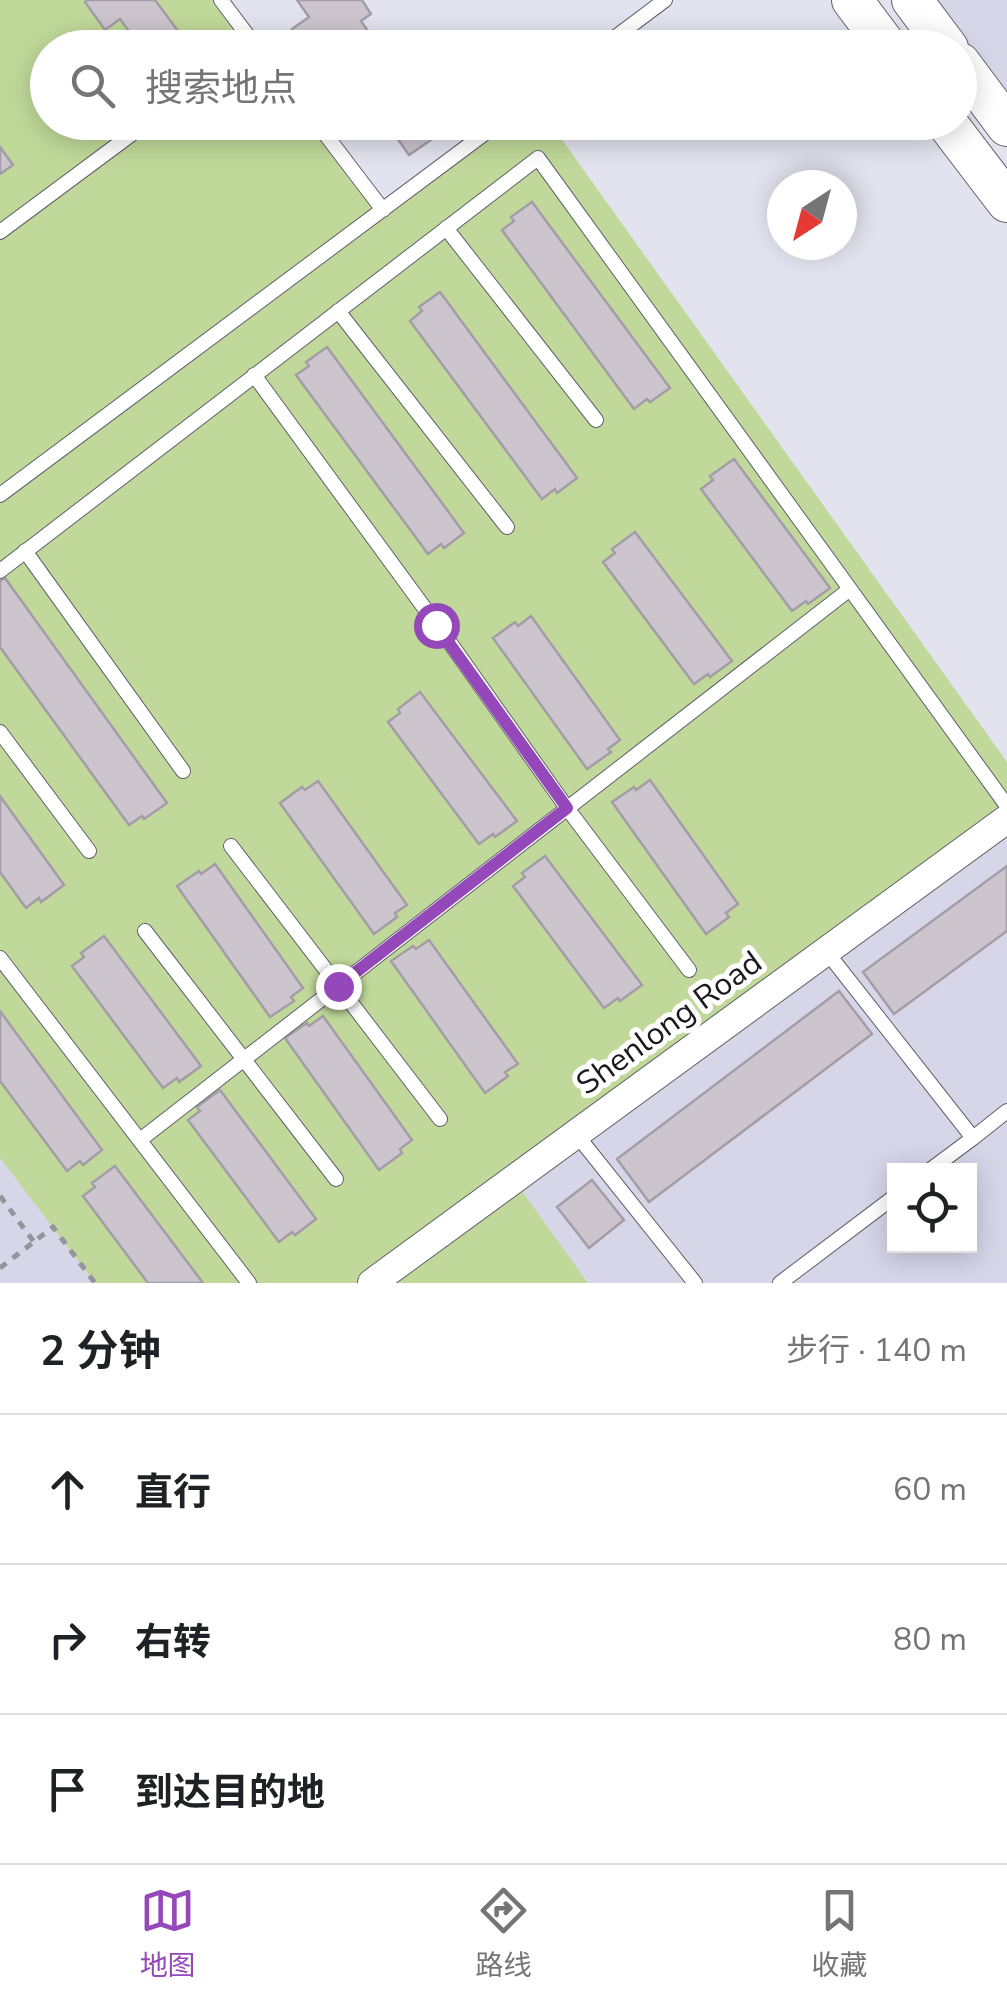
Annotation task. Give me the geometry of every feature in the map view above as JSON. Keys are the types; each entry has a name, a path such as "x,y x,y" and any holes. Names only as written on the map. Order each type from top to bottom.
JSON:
{"main road":[{"path":"852,0 874,30"},
{"path":"912,0 934,30"},
{"path":"977,84 1006,121"},
{"path":"960,140 1007,202"}],"street":[{"name":"Shenlong Road","path":"372,1283 1007,819"}],"lane":[{"path":"221,0 242,30"},
{"path":"625,30 665,0"},
{"path":"0,232 124,140"},
{"path":"330,140 383,210"},
{"path":"0,495 476,140"},
{"path":"0,570 538,158 1007,806"},
{"path":"446,228 596,420"},
{"path":"338,312 507,528"},
{"path":"254,376 567,808 690,970"},
{"path":"25,551 182,771"},
{"path":"140,1140 850,589"},
{"path":"0,732 89,851"},
{"path":"232,846 440,1119"},
{"path":"145,931 336,1180"},
{"path":"826,951 973,1138"},
{"path":"0,958 250,1283"},
{"path":"939,1163 1007,1111"},
{"path":"576,1134 696,1283"},
{"path":"780,1283 887,1202"}],"path":[{"path":"0,1196 34,1242"},
{"path":"0,1268 53,1227 95,1283"}],"shaded area":[{"path":"912,0 1007,0 1007,126 977,86 977,30 935,30"},
{"path":"1007,819 1007,1283 587,1283 514,1180"},
{"path":"0,1158 53,1227 95,1283 0,1283"}],"green space":[{"path":"0,0 221,0 244,30 30,30 30,140 329,140 383,210 477,140 562,140 1007,762 1007,819 514,1180 588,1283 95,1283 0,1158"}],"building":[{"path":"155,0 177,30 128,30 120,19 105,30 85,2"},
{"path":"297,0 362,0 371,14 361,21 367,30 293,30 309,17"},
{"path":"399,140 431,140 409,155"},
{"path":"0,147 13,165 0,174"},
{"path":"532,202 670,388 650,402 647,399 634,409 502,230 514,221 511,217"},
{"path":"440,292 577,478 557,493 555,489 542,499 410,321 422,311 419,307"},
{"path":"327,347 464,533 444,548 441,544 428,554 296,375"},
{"path":"734,459 830,588 808,604 806,601 792,611 701,489 713,480 710,476"},
{"path":"635,532 732,661 710,677 708,674 694,684 603,562 615,553 612,549"},
{"path":"5,578 167,803 144,819 142,816 129,825 0,647 0,581"},
{"path":"531,616 620,740 608,749 611,752 587,769 493,638"},
{"path":"420,692 517,821 495,837 493,834 479,844 388,722"},
{"path":"650,780 738,904 726,913 729,917 706,934 612,802"},
{"path":"318,781 407,905 374,934 280,803"},
{"path":"0,796 64,885 26,908 0,872"},
{"path":"545,856 642,985 620,1001 618,998 604,1008 513,886 525,877 522,873"},
{"path":"215,864 303,988 291,997 294,1001 270,1017 177,886"},
{"path":"1007,866 1007,931 894,1014 863,972"},
{"path":"104,936 201,1066 179,1082 177,1078 163,1088 72,966 84,957 81,953"},
{"path":"429,940 518,1064 485,1093 391,961"},
{"path":"839,991 872,1034 649,1202 617,1159"},
{"path":"0,1011 102,1150 83,1165 80,1161 67,1171 0,1081"},
{"path":"323,1016 412,1140 379,1170 285,1038"},
{"path":"220,1090 316,1219 295,1235 292,1232 279,1242 188,1120 200,1111 197,1107"},
{"path":"115,1166 203,1283 148,1283 83,1196 95,1187 92,1183"},
{"path":"592,1180 624,1220 589,1248 557,1207"}],"route":[{"path":"338,986 567,808 436,625"}]}
